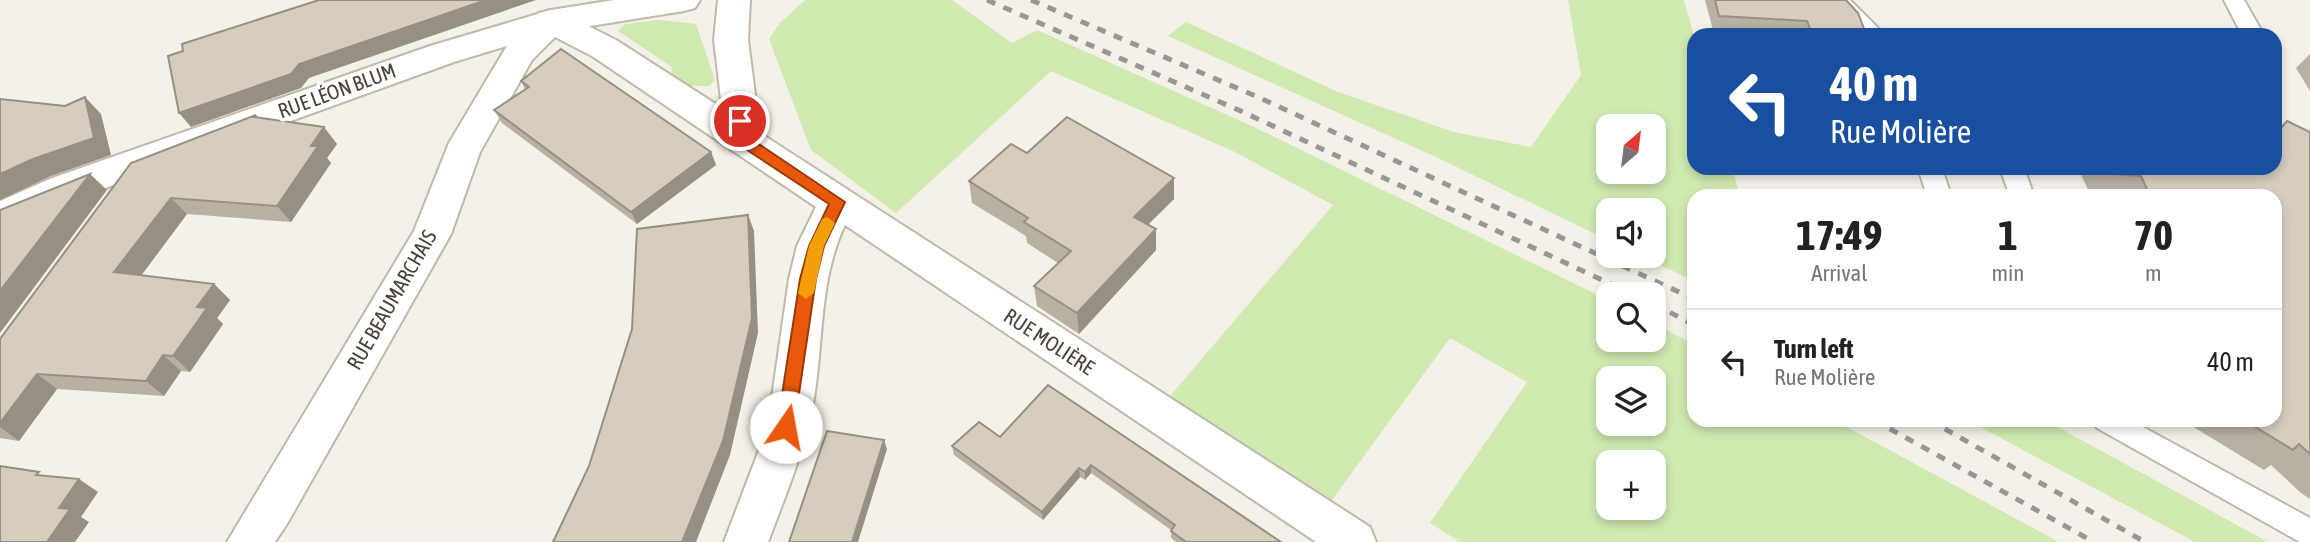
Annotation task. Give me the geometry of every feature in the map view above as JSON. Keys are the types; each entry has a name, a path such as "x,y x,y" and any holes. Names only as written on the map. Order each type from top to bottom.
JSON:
{"street":[{"name":"RUE LÉON BLUM","path":"0,217 65,188 442,54 551,21 684,0"},
{"path":"734,0 731,40 743,141"},
{"name":"RUE MOLIÈRE","path":"551,21 604,48 1354,542"},
{"name":"RUE BEAUMARCHAIS","path":"249,542 271,510 432,234 462,152 513,63 551,21"},
{"path":"746,542 780,450 792,404 808,279 816,246 837,202"}],"lane":[{"path":"1838,0 1867,28"},
{"path":"2234,0 2249,28"},
{"path":"123,191 147,158"},
{"path":"2119,427 2310,533"}],"green space":[{"path":"805,0 952,0 1012,43 1037,30 1252,126 1596,294 1596,352 1666,352 1666,330 1687,341 1687,427 1847,427 2059,542 1460,542 1430,523 1527,382 1450,338 1332,500 1170,396 1333,205 1235,152 1051,71 896,213 811,150 769,39 779,24"},
{"path":"1568,0 1684,0 1692,28 1687,28 1687,175 1734,175 1738,189 1687,189 1687,278 1666,268 1666,198 1596,198 1596,234 1438,158 1168,36 1186,22 1338,92 1454,132 1531,147 1581,75"},
{"path":"660,20 696,24 713,74 714,81 709,86 691,86 671,76 672,67 618,31 625,24"},
{"path":"1980,427 2058,427 2268,542 2195,542"}],"building":[{"path":"319,0 486,0 299,64 291,74 179,113 168,56 183,51 182,44"},
{"path":"1715,0 1846,0 1858,13 1864,28 1810,28 1807,21 1719,16"},
{"path":"561,49 711,152 631,212 494,110 529,87 521,81"},
{"path":"85,97 94,138 33,159 0,174 0,99 65,106"},
{"path":"256,115 254,117 324,127 311,146 318,146 277,206 171,198 114,272 214,284 197,307 207,308 173,356 163,355 146,381 37,374 0,423 0,339 131,163"},
{"path":"1067,117 1174,178 1134,217 1156,229 1077,313 1034,286 1071,251 1024,222 1028,218 969,181 1011,144 1027,153"},
{"path":"2287,121 2310,132 2310,454 2299,444 2293,450 2255,427 2282,427 2282,189 2147,189 2141,176 2127,175 2282,175 2282,127"},
{"path":"90,174 0,291 0,210"},
{"path":"748,215 752,318 723,441 682,542 553,542 589,466 632,329 637,229"},
{"path":"1048,385 1281,542 1186,542 1171,531 1175,525 1091,465 1085,472 1079,468 1042,512 952,446 979,422 1000,437"},
{"path":"827,431 884,440 852,542 789,542"},
{"path":"0,466 39,472 36,475 79,479 59,508 70,509 47,542 0,542"}],"railway":[{"path":"987,0 1243,112 1606,282"},
{"path":"1031,0 1258,97 1687,296"},
{"path":"1666,310 1687,321"},
{"path":"1887,427 2094,542"},
{"path":"1941,427 2145,542"}],"slow traffic":[{"path":"806,293 816,246 827,223"}],"route":[{"path":"740,121 743,141 837,202 816,246 808,279 792,404 786,427"}]}
